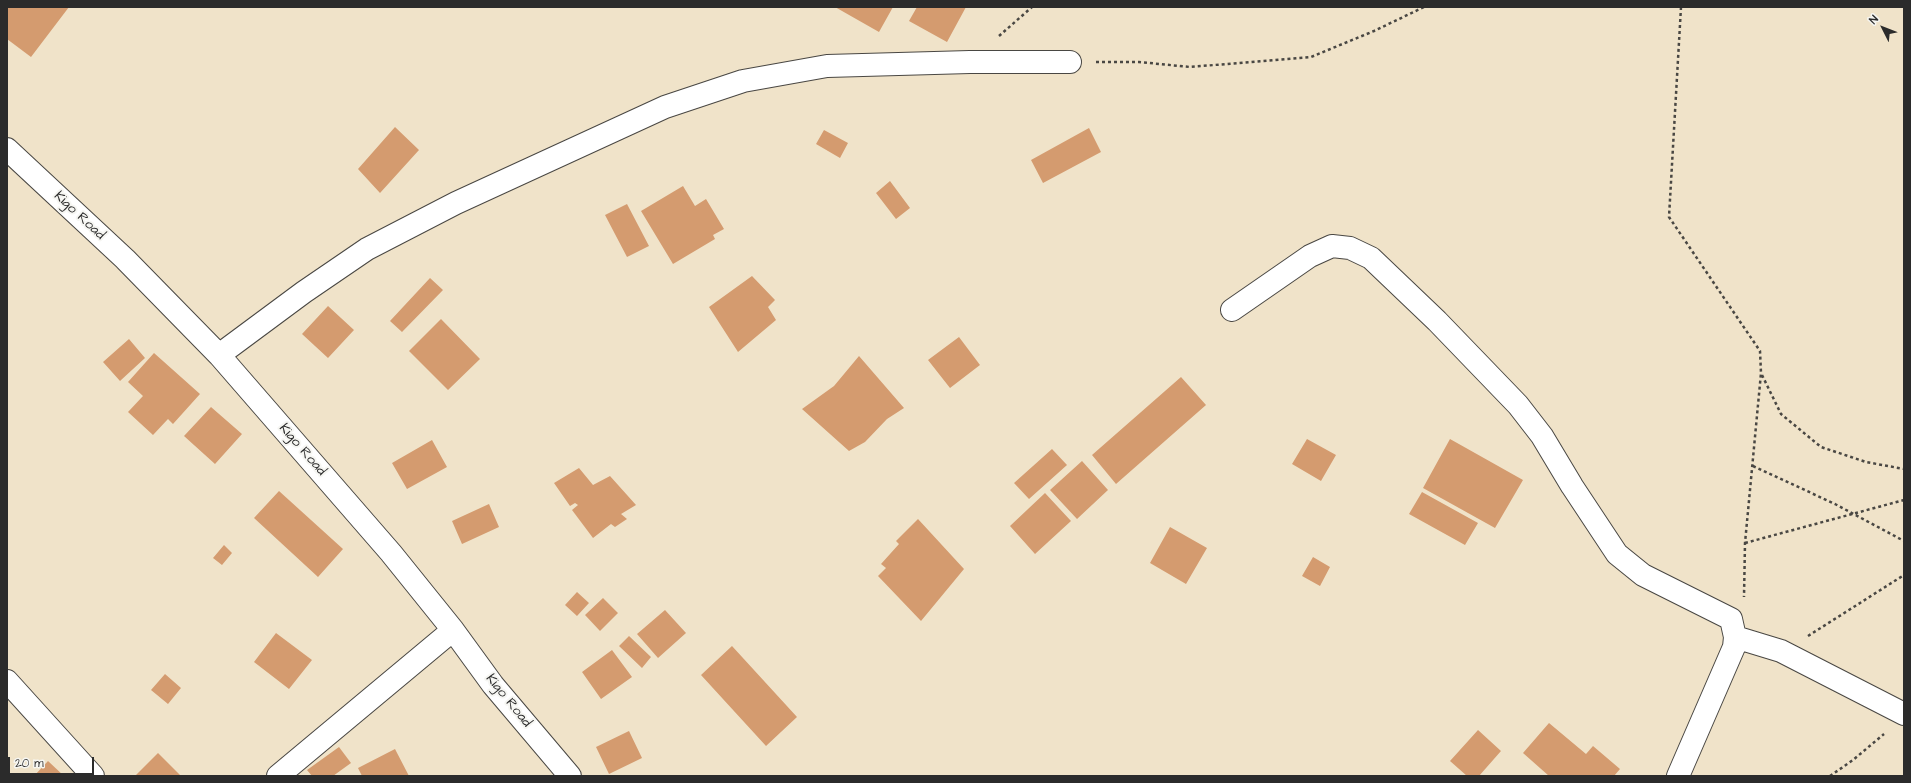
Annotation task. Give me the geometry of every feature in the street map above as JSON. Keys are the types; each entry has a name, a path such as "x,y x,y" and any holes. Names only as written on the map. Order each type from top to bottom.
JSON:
{"street":[{"path":"219,355 304,292 367,250 456,203 665,107 743,81 827,66 970,62 1070,62"},
{"name":"Kigo Road","path":"7,149 125,259 219,355 391,552 454,630 493,685 570,776"},
{"path":"1232,310 1310,256 1332,246 1350,248 1371,258 1437,321 1518,405 1542,436 1572,486 1617,554 1643,575 1731,620 1735,636 1734,647 1678,776"},
{"path":"278,776 454,630"},
{"path":"1735,636 1781,651 1904,714"},
{"path":"7,681 93,776"}],"path":[{"path":"1070,62 1139,62 1190,67 1311,57 1374,31 1424,7"},
{"path":"1681,7 1669,218 1760,351 1761,373 1745,543 1744,602 1735,636"},
{"path":"1761,373 1781,414 1821,447 1866,462 1904,469"},
{"path":"1753,466 1852,513 1904,541"},
{"path":"1745,543 1904,500"},
{"path":"1781,651 1904,576"},
{"path":"1830,776 1853,760 1887,731"}],"building":[{"path":"9,7 69,7 31,57 7,39 7,9"},
{"path":"835,7 893,7 879,32"},
{"path":"917,7 966,7 947,42 909,21"},
{"path":"395,127 419,150 380,193 358,169"},
{"path":"1089,128 1101,152 1043,183 1031,160"},
{"path":"824,130 848,143 840,158 816,144"},
{"path":"890,181 910,208 896,219 876,193"},
{"path":"683,186 695,206 706,199 724,229 713,235 715,239 673,264 641,211"},
{"path":"627,204 649,246 627,257 605,215"},
{"path":"752,276 775,300 768,307 776,320 738,352 709,307"},
{"path":"430,278 443,290 402,332 390,321"},
{"path":"328,306 354,330 328,358 302,334"},
{"path":"441,319 480,359 448,390 409,351"},
{"path":"959,337 980,365 950,388 928,360"},
{"path":"129,339 145,358 120,381 103,362"},
{"path":"154,353 200,394 173,424 168,419 153,435 128,412 143,396 128,382"},
{"path":"859,356 904,408 887,419 865,442 849,451 802,409 834,386"},
{"path":"1181,377 1206,405 1116,484 1092,455"},
{"path":"211,407 242,434 215,464 184,436"},
{"path":"1307,439 1336,455 1321,481 1292,464"},
{"path":"1450,439 1523,480 1495,528 1423,488"},
{"path":"432,440 447,467 407,489 392,463"},
{"path":"1052,449 1067,465 1029,499 1014,483"},
{"path":"1082,461 1108,490 1077,519 1050,490"},
{"path":"579,468 593,485 610,476 636,505 621,514 627,519 615,527 611,524 593,538 572,510 578,505 575,503 570,506 554,483"},
{"path":"279,491 343,549 318,577 254,518"},
{"path":"1422,492 1478,523 1465,545 1409,514"},
{"path":"1045,493 1071,521 1035,554 1010,526"},
{"path":"489,504 499,527 462,544 452,521"},
{"path":"918,519 964,569 921,621 878,576 886,568 881,564 899,544 896,541"},
{"path":"1170,527 1207,548 1186,584 1150,563"},
{"path":"224,545 232,553 222,565 213,558"},
{"path":"1313,557 1330,567 1320,586 1302,576"},
{"path":"577,592 589,603 577,616 565,605"},
{"path":"603,598 618,613 600,631 585,615"},
{"path":"665,610 686,633 658,658 637,634"},
{"path":"276,633 312,660 289,689 254,662"},
{"path":"629,636 651,657 642,668 619,646"},
{"path":"732,646 797,717 766,746 701,675"},
{"path":"612,650 632,677 601,699 582,672"},
{"path":"165,674 181,688 168,704 151,690"},
{"path":"1549,723 1586,754 1593,746 1620,769 1614,776 1549,776 1523,753"},
{"path":"1478,730 1501,751 1479,776 1467,776 1450,761"},
{"path":"629,731 642,758 609,774 596,747"},
{"path":"339,747 351,763 333,776 312,776 307,770"},
{"path":"395,749 409,776 362,776 358,768"},
{"path":"158,753 181,776 135,776"},
{"path":"48,761 64,776 34,776"}]}
